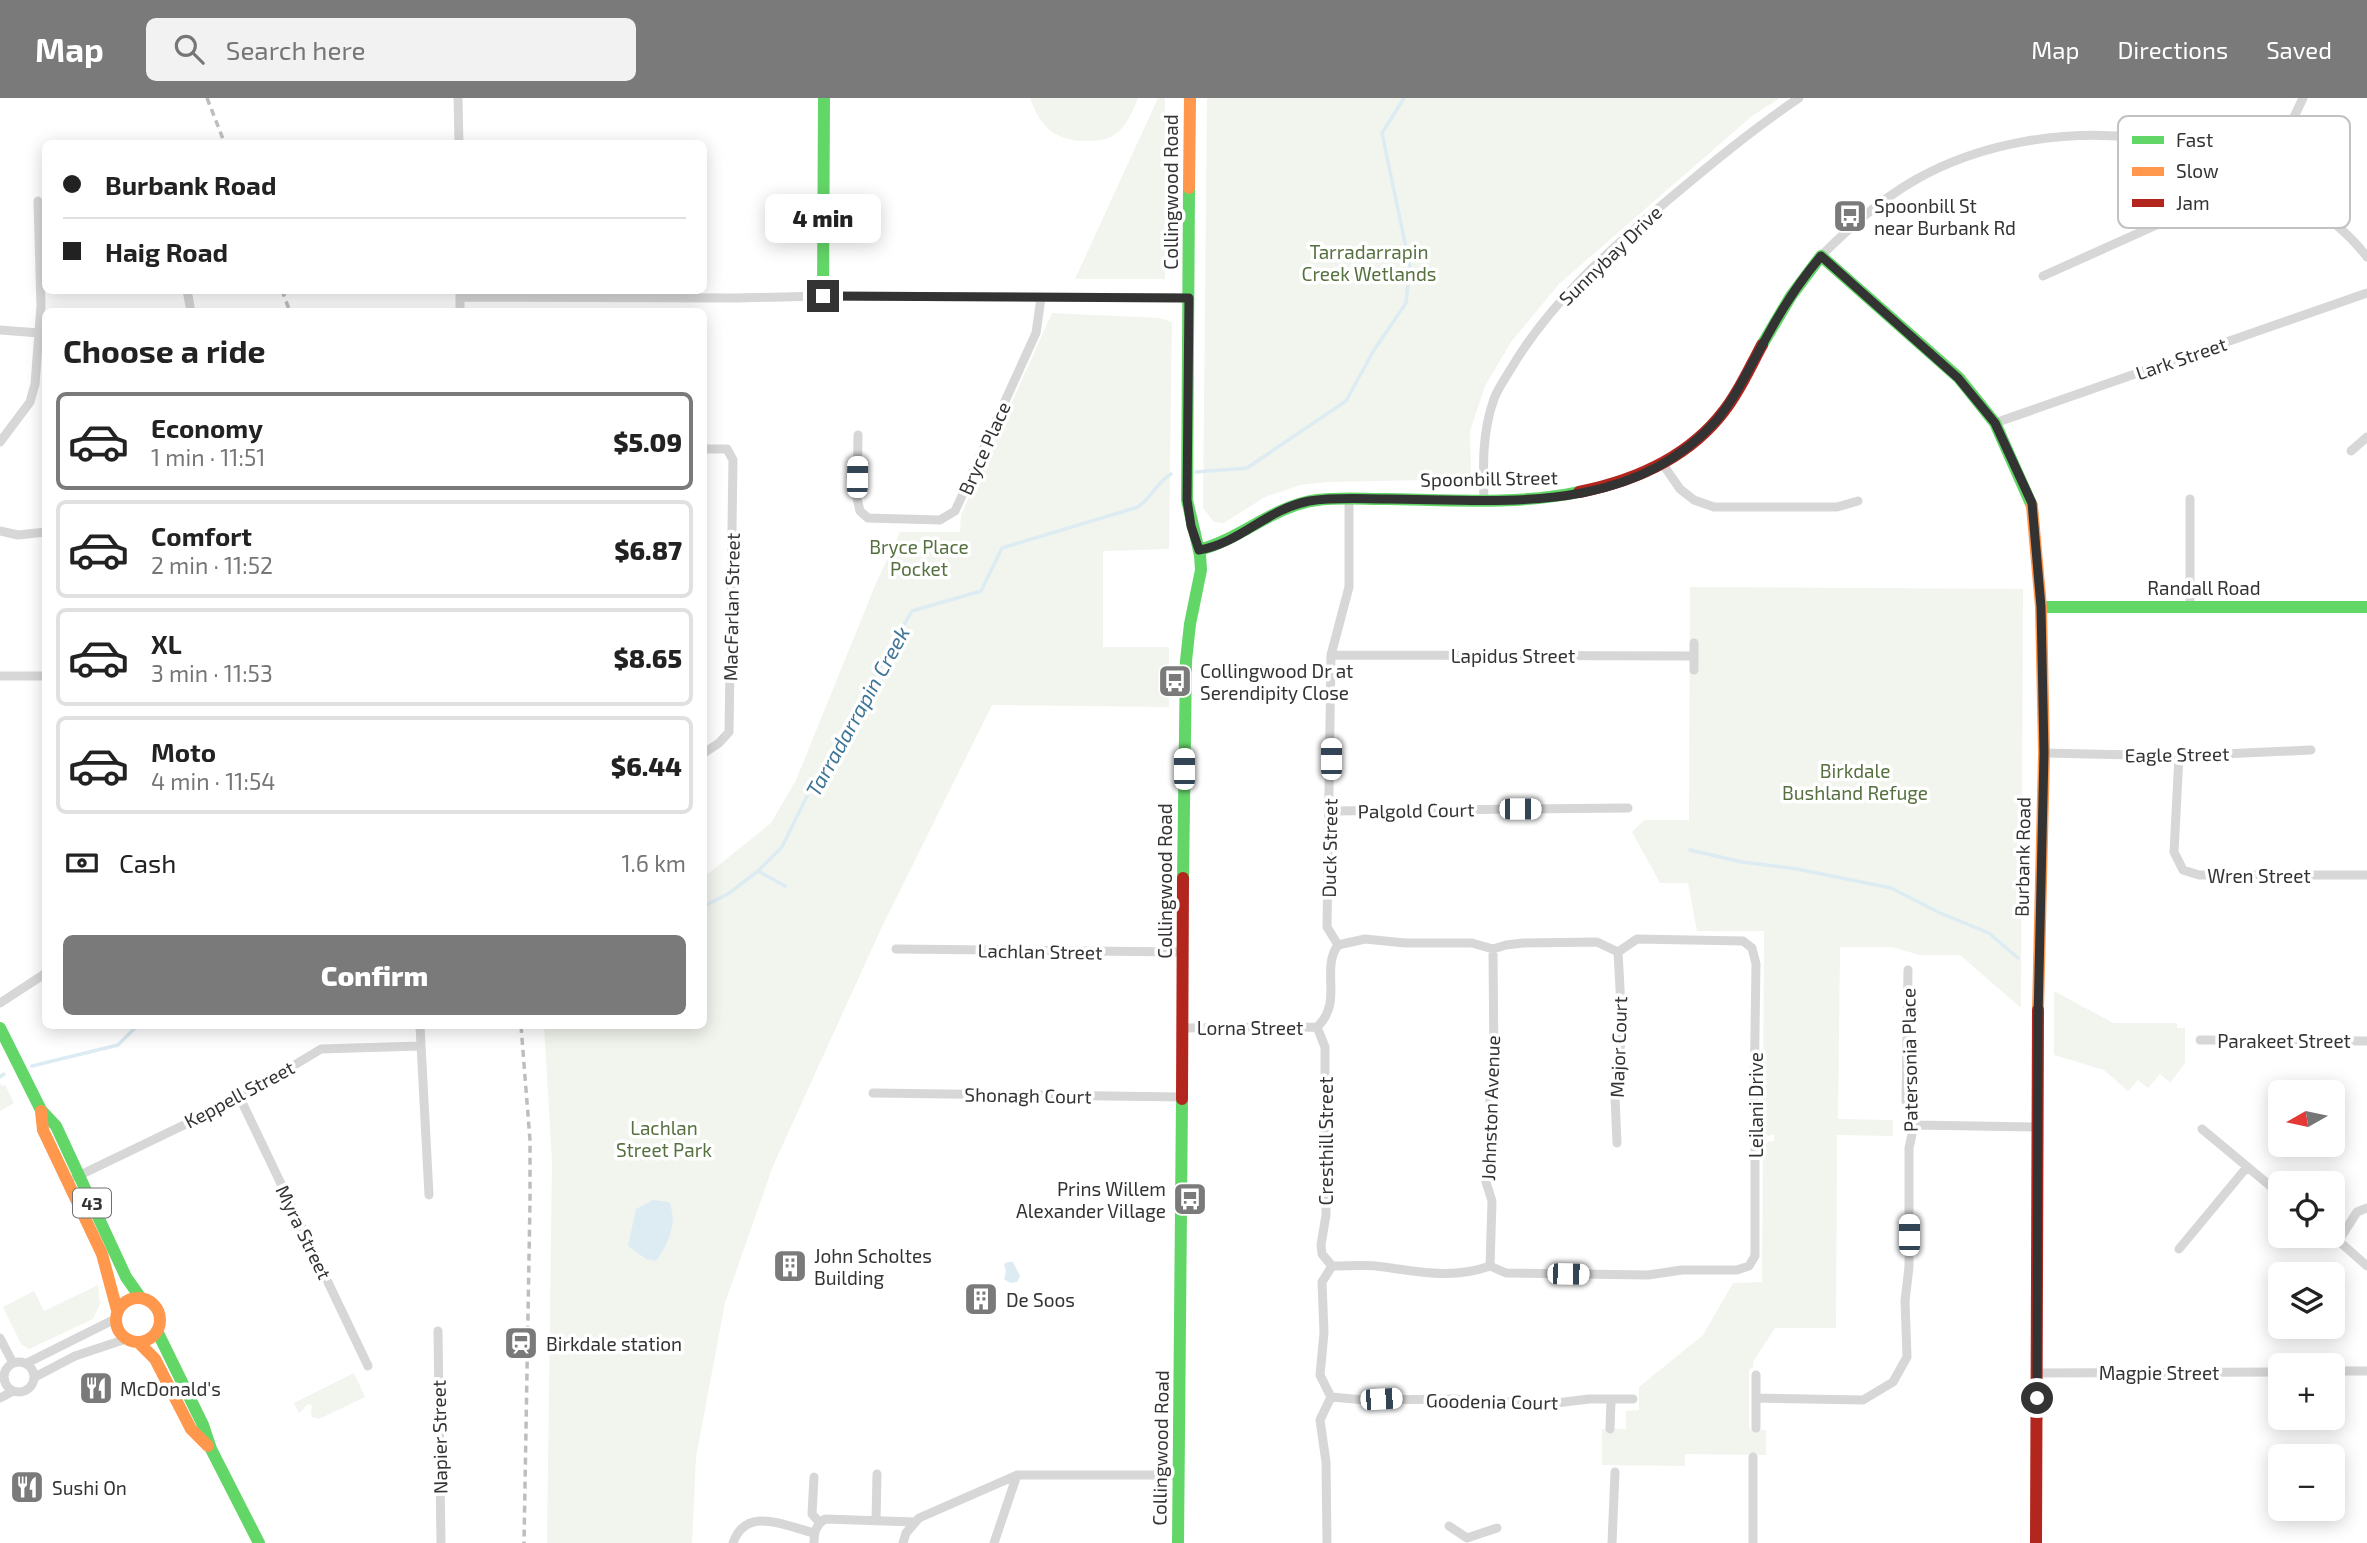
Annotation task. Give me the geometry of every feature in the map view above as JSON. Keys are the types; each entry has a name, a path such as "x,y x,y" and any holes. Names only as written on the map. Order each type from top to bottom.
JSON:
{"street":[{"path":"458,98 458,140"},
{"path":"823,296 824,98"},
{"name":"Collingwood Road","path":"1178,1543 1185,676 1190,617 1201,577 1199,550 1191,526 1187,500 1190,98"},
{"name":"Sunnybay Drive","path":"1484,500 1485,431 1494,396 1523,349 1566,293 1631,231 1710,164 1760,124 1799,98"},
{"path":"2294,116 2303,98"},
{"name":"Spoonbill Street","path":"1199,550 1227,542 1279,510 1310,501 1542,499 1584,494 1612,487 1662,463 1702,434 1738,392 1776,320 1821,256 1852,225 1915,180 1963,159 2016,143 2091,136 2118,137"},
{"path":"38,201 42,244"},
{"path":"2043,276 2150,228"},
{"name":"Spoonbill Street","path":"2337,228 2367,257"},
{"name":"Burbank Road","path":"1821,256 1958,378 1995,423 2032,503 2041,607 2044,753 2038,1127 2036,1543"},
{"path":"0,442 30,402 35,384 42,281"},
{"name":"Lark Street","path":"1995,423 2367,293"},
{"path":"460,294 736,298 1189,298"},
{"name":"Bryce Place","path":"858,435 857,498 860,511 867,518 940,520 955,511 1036,332 1041,298"},
{"path":"0,330 40,333"},
{"path":"2351,451 2367,438"},
{"name":"MacFarlan Street","path":"707,449 727,449 733,460 729,732 707,751"},
{"path":"1662,463 1680,489 1694,500 1714,507 1837,508 1858,501"},
{"name":"Duck Street","path":"1338,945 1327,927 1331,655 1349,587 1349,499"},
{"path":"2190,499 2190,606"},
{"path":"0,531 18,535 42,533"},
{"name":"Randall Road","path":"2041,607 2367,607"},
{"path":"1694,643 1694,670"},
{"name":"Lapidus Street","path":"1331,655 1694,656"},
{"path":"0,676 42,676"},
{"name":"Eagle Street","path":"2044,753 2179,756 2311,750"},
{"name":"Wren Street","path":"2179,756 2174,852 2182,870 2199,875 2367,875"},
{"name":"Palgold Court","path":"1330,811 1628,808"},
{"path":"1317,1027 1328,1017 1332,958 1338,945 1365,939 1405,943 1472,943 1493,949 1515,944 1597,943 1618,952"},
{"name":"Leilani Drive","path":"1332,1266 1376,1266 1412,1273 1465,1274 1490,1266 1506,1273 1648,1275 1749,1266 1755,1256 1755,1133 1758,1122 1754,1100 1756,964 1752,948 1743,941 1637,939 1618,952"},
{"name":"Lachlan Street","path":"896,949 1183,952"},
{"name":"Johnston Avenue","path":"1490,1266 1492,1201 1486,1182 1490,1164 1490,1096 1494,1068 1493,949"},
{"name":"Major Court","path":"1617,1143 1615,1097 1620,1062 1621,1007 1618,952"},
{"name":"Patersonia Place","path":"1756,1398 1863,1400 1893,1382 1906,1357 1909,1148 1914,1125 1906,1101 1908,970"},
{"path":"0,1003 42,976"},
{"name":"Lorna Street","path":"1182,1028 1317,1027"},
{"name":"Cresthill Street","path":"1317,1027 1325,1047 1323,1122 1329,1145 1326,1162 1326,1216 1321,1245 1322,1254 1332,1266"},
{"name":"43","path":"0,1028 41,1111 56,1126 102,1254 118,1331 155,1359 191,1430 211,1449"},
{"path":"420,1029 429,1195"},
{"name":"Parakeet Street","path":"2200,1040 2367,1041"},
{"name":"Keppell Street","path":"73,1178 240,1098 321,1049 421,1046"},
{"name":"Shonagh Court","path":"873,1093 1182,1097"},
{"name":"Myra Street","path":"240,1098 368,1366"},
{"path":"1914,1125 2038,1127"},
{"path":"2202,1129 2268,1184"},
{"path":"2179,1249 2246,1167"},
{"name":"43","path":"73,1178 126,1277 140,1297 147,1299 158,1309 160,1324 157,1331 203,1425 211,1449 259,1543"},
{"path":"2345,1227 2357,1212 2367,1208"},
{"path":"2345,1246 2367,1266"},
{"path":"1327,1543 1326,1462 1320,1420 1331,1397 1320,1375 1324,1333 1322,1282 1332,1266"},
{"path":"13,1391 2,1376 13,1363 27,1363 116,1314 127,1300 140,1297"},
{"path":"35,1377 75,1356 152,1337 157,1331"},
{"name":"Napier Street","path":"438,1331 441,1543"},
{"path":"0,1338 13,1363"},
{"path":"0,1398 13,1391 27,1391 33,1385 34,1371 27,1363"},
{"path":"2345,1371 2367,1371"},
{"name":"Magpie Street","path":"2037,1373 2268,1372"},
{"path":"1756,1375 1756,1428"},
{"name":"Goodenia Court","path":"1331,1397 1365,1400 1456,1399 1483,1404 1548,1404 1589,1399 1633,1399"},
{"path":"1610,1429 1611,1400"},
{"path":"1753,1457 1753,1543"},
{"path":"1612,1543 1615,1472"},
{"path":"876,1520 877,1474"},
{"path":"994,1543 1017,1475"},
{"path":"903,1543 906,1533 919,1518 1017,1475 1178,1475"},
{"path":"814,1477 812,1514 820,1523"},
{"path":"733,1543 738,1531 745,1524 754,1521 764,1520 814,1538 820,1523 825,1519 915,1522"},
{"path":"1449,1526 1467,1540 1497,1528"}],"green space":[{"path":"1030,98 1138,98 1129,118 1118,132 1105,139 1087,141 1066,138 1051,131 1044,125"},
{"path":"1158,98 1165,98 1165,279 1075,279"},
{"name":"Tarradarrapin Creek Wetlands","path":"1207,98 1780,98 1752,116 1559,284 1511,342 1485,386 1470,431 1471,479 1300,485 1265,497 1224,523 1214,522 1203,508"},
{"name":"Lachlan Street Park","path":"1052,313 1159,318 1172,322 1169,549 1103,551 1103,647 1169,647 1169,707 992,705 880,931 773,1166 725,1303 696,1457 692,1543 547,1543 552,1161 544,1029 707,1029 707,875 771,823 796,780 877,581 900,532 960,532 961,515"},
{"name":"Birkdale Bushland Refuge","path":"1690,587 2023,589 2021,1008 1960,955 1920,955 1891,947 1840,947 1838,1119 1893,1120 1893,1136 1837,1135 1836,1328 1775,1328 1753,1362 1753,1368 1749,1369 1749,1429 1766,1430 1766,1455 1685,1454 1685,1466 1602,1465 1602,1429 1626,1429 1626,1411 1639,1410 1639,1387 1703,1335 1733,1283 1762,1282 1763,1142 1774,1141 1774,1135 1763,1136 1764,931 1697,931 1688,883 1660,883 1632,832 1644,820 1689,820"},
{"path":"2054,991 2113,1023 2177,1023 2177,1028 2185,1028 2185,1063 2170,1083 2160,1074 2148,1088 2138,1080 2128,1091 2104,1070 2054,1055"},
{"path":"0,1083 5,1085 14,1103 0,1111"},
{"path":"98,1285 100,1304 93,1319 29,1349 21,1344 3,1307 34,1291 44,1311"},
{"path":"354,1373 365,1397 319,1419 312,1417 313,1406 308,1404 299,1413 294,1403"}],"shaded area":[{"path":"653,1200 669,1202 673,1217 668,1240 656,1261 646,1259 628,1246 636,1209"},
{"path":"1013,1262 1020,1276 1017,1282 1010,1283 1004,1279 1004,1264"}],"waterway":[{"name":"Tarradarrapin Creek","path":"1196,472 1247,468 1346,401 1374,350 1406,303 1410,267 1382,133 1404,98"},
{"name":"Tarradarrapin Creek","path":"707,904 728,894 758,871 782,847 814,782 912,611 981,591 1002,548 1138,507 1171,474"},
{"path":"1690,850 1742,862 1797,869 1891,888 1940,913 1989,933 2018,958"},
{"path":"758,871 785,886"},
{"name":"Tarradarrapin Creek","path":"32,1066 118,1045 134,1029"},
{"name":"Tarradarrapin Creek","path":"0,1077 4,1074"}],"railway":[{"path":"207,98 223,140"},
{"path":"283,294 289,308"},
{"path":"521,1029 530,1140 524,1543"}],"traffic: fast":[{"path":"823,296 824,98"},
{"path":"1183,878 1186,661 1201,570 1187,500 1189,188"},
{"path":"1762,345 1791,296 1821,256 1959,378 1995,423 2032,506"},
{"path":"1199,550 1286,509 1317,500 1508,500 1579,492"},
{"path":"2041,607 2367,607"},
{"path":"0,1028 41,1110 56,1126 126,1277 140,1297"},
{"path":"1178,1543 1182,1099"},
{"path":"157,1331 203,1425 211,1449 259,1543"}],"traffic: slow":[{"path":"1189,188 1190,98"},
{"path":"2032,506 2041,607 2044,753 2038,1010"},
{"path":"41,1111 43,1130 102,1254 117,1310"},
{"path":"138,1298 147,1299 154,1304 159,1311 160,1320 159,1329 154,1336 147,1341 138,1342 129,1341 122,1336 117,1329 116,1320 117,1311 122,1304 129,1299 138,1298"},
{"path":"138,1342 155,1359 191,1429 208,1446"}],"traffic: jam":[{"path":"1579,492 1640,474 1694,442 1730,403 1762,345"},
{"path":"1182,1099 1183,878"},
{"path":"2036,1543 2038,1010"}],"place":[{"name":"Spoonbill St near Burbank Rd","path":"1850,216"},
{"name":"Collingwood Dr at Serendipity Close","path":"1175,681"},
{"name":"Prins Willem Alexander Village","path":"1190,1199"},
{"name":"John Scholtes Building","path":"790,1266"},
{"name":"De Soos","path":"981,1299"},
{"name":"Birkdale station","path":"521,1343"},
{"name":"McDonald's","path":"96,1388"},
{"name":"Sushi On","path":"27,1487"}],"route":[{"path":"823,296 1189,298 1187,500 1188,514 1199,550 1227,542 1279,510 1310,501 1542,499 1584,494 1612,487 1640,475 1685,448 1714,423 1738,392 1776,320 1821,256 1898,322 1958,378 1995,423 2032,503 2041,607 2044,753 2038,1018 2037,1398"}],"park label":[{"name":"Bryce Place Pocket","path":"919,557"}]}
